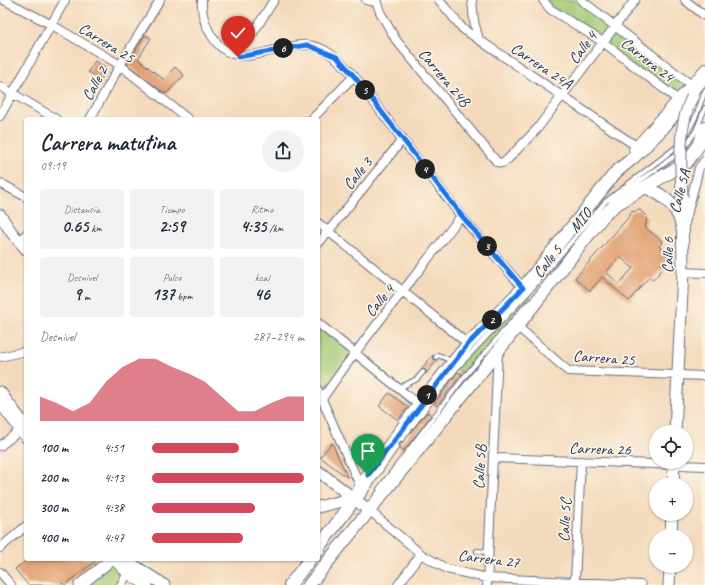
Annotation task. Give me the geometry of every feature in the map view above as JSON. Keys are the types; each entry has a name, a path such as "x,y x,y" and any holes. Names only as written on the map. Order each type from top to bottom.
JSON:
{"main road":[{"name":"Calle 5","path":"363,505 361,488 368,475 419,405 468,344 523,288 616,172 635,151 663,128 697,88"},
{"name":"Calle 6","path":"675,425 683,272 681,133 686,109 697,88"},
{"name":"Calle 5","path":"309,585 363,505 498,351 605,213 615,204 690,159 699,145 705,128"},
{"path":"645,187 660,194 672,205 680,219 683,230"},
{"path":"0,215 24,242"},
{"path":"0,392 24,427"},
{"name":"Carrera 27","path":"320,473 363,505"},
{"name":"Calle 5","path":"320,542 363,505"},
{"path":"320,507 363,505"},
{"path":"80,585 110,561"},
{"path":"115,561 128,573 147,585"},
{"path":"127,561 164,585"},
{"path":"290,585 308,561"},
{"path":"669,585 670,573"}],"street":[{"name":"Carrera 25","path":"4,0 52,25 120,64 186,117"},
{"path":"0,116 14,94 65,0"},
{"name":"Calle 2","path":"91,117 120,64 160,0"},
{"path":"202,0 203,16 207,29 226,51 238,57 307,45 337,57 354,76 462,216 523,288"},
{"path":"226,51 246,40 253,33 274,0"},
{"name":"Carrera 24B","path":"366,0 376,1 396,40 497,162 502,163"},
{"name":"Carrera 24A","path":"439,0 448,14 463,29 562,96 635,151"},
{"path":"472,0 474,21 479,40"},
{"name":"Carrera 24","path":"543,0 550,9 603,42 677,99"},
{"name":"Carrera 24","path":"581,0 697,88"},
{"name":"Calle 4","path":"502,163 516,152 537,129 635,0"},
{"path":"686,0 705,16"},
{"name":"Calle 5","path":"635,151 677,99 697,88 705,68"},
{"path":"314,117 354,76"},
{"path":"0,86 53,117"},
{"name":"Calle 3","path":"320,241 403,139"},
{"name":"Calle 5A","path":"683,230 699,168 705,160"},
{"path":"0,182 24,196"},
{"name":"Calle 4","path":"320,399 354,351 404,292 462,216"},
{"path":"320,225 468,344"},
{"path":"683,272 705,273"},
{"path":"320,325 419,405"},
{"name":"Carrera 25","path":"517,326 568,370 705,376"},
{"path":"0,357 24,351"},
{"name":"Calle 5B","path":"487,581 498,351"},
{"path":"320,399 361,488"},
{"path":"0,405 24,427 0,446"},
{"name":"Carrera 26","path":"494,458 649,462"},
{"name":"Calle 5C","path":"579,583 581,461"},
{"name":"Carrera 26","path":"693,465 705,466"},
{"name":"Carrera 27","path":"363,505 421,554 447,569 487,581 641,585"},
{"path":"0,548 24,528"},
{"path":"398,585 421,554"},
{"path":"0,572 11,585"},
{"path":"121,585 128,573"}],"lane":[{"name":"MIO","path":"320,554 363,505 397,446 456,369 528,294 594,214 616,192 678,146 690,128 697,88"},
{"name":"MIO","path":"375,494 465,376 532,299 606,205 683,150 696,131 705,108"},
{"path":"436,357 438,355 454,362"},
{"path":"399,388 417,378 423,372"},
{"path":"303,585 349,526"},
{"path":"477,551 489,552"},
{"path":"296,585 314,561"}],"green space":[{"path":"543,0 581,0 690,84 677,99"},
{"path":"527,294 532,299 465,376 456,369"},
{"path":"320,325 354,351 322,399 320,394"},
{"path":"108,562 128,573 121,585 80,585"}],"building":[{"path":"145,35 151,38 138,59 163,79 175,67 184,75 167,93 164,93 127,64"},
{"path":"95,61 107,69 101,79 88,72"},
{"path":"640,210 647,217 645,227 663,242 659,246 669,255 661,264 664,267 653,280 649,277 629,301 602,277 590,291 575,278 628,218 631,212","holes":["620,257 633,268 619,284 606,272"]},
{"path":"433,355 433,359 437,360 426,374 426,370 421,369"},
{"path":"458,372 462,374 437,406 434,404"},
{"path":"389,393 408,407 398,420 379,406"},
{"path":"427,412 431,415 404,451 400,448 400,445"},
{"path":"332,443 348,478 320,457"},
{"path":"25,561 95,561 65,585 63,583 60,585 28,585 15,569"}],"route":[{"path":"238,57 307,45 337,57 354,76 462,216 523,288 468,344 419,405 368,475"}]}
